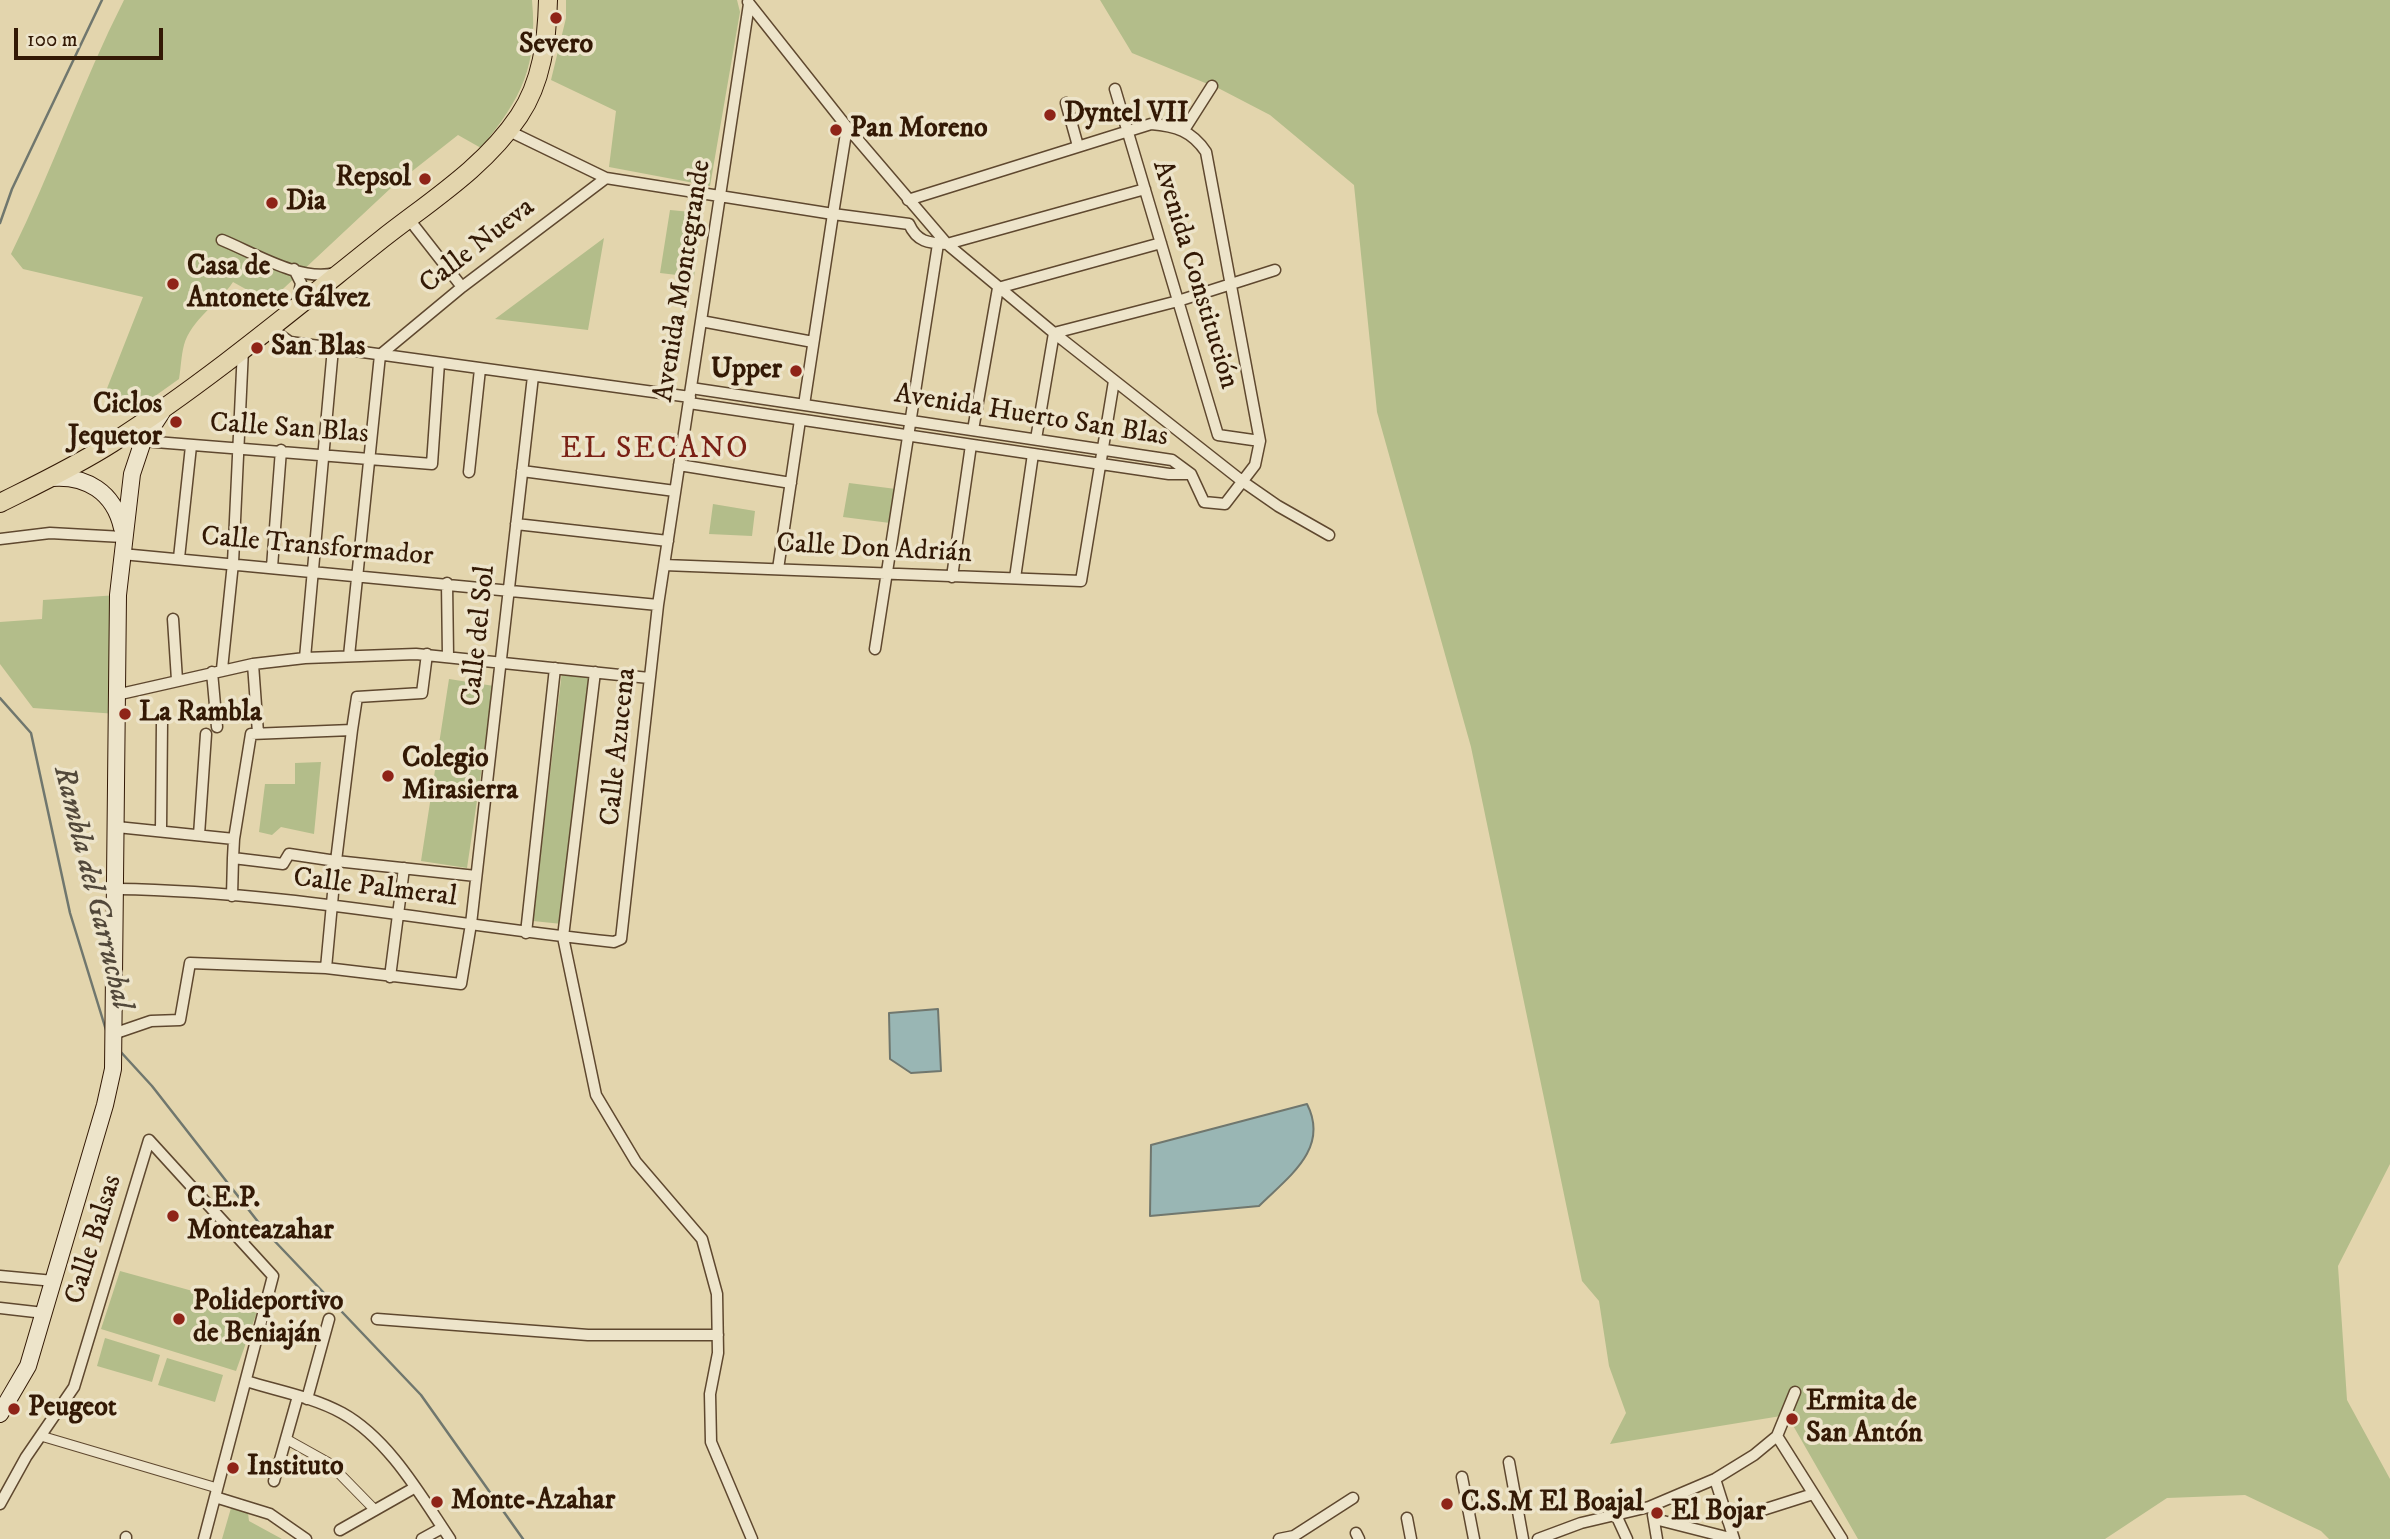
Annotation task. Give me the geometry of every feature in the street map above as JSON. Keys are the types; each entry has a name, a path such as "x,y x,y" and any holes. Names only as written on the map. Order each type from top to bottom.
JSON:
{"main road":[{"path":"3,502 139,434 174,399 477,163 509,131 521,114 537,78 546,39 548,0"},
{"path":"0,1414 28,1366 108,1097 116,1033 116,620 122,545 139,434"},
{"path":"49,478 74,478 103,491 117,511 122,545"}],"street":[{"path":"748,2 846,127 943,244 1242,481 1278,506 1329,535"},
{"name":"Avenida Montegrande","path":"664,565 748,2"},
{"path":"1184,130 1212,86"},
{"name":"Avenida Constitución","path":"1115,89 1218,435 1260,441"},
{"path":"1066,103 1078,146"},
{"path":"908,200 1151,124 1184,130 1206,152 1260,441 1255,465 1225,504 1204,502 1191,474"},
{"path":"804,405 846,127"},
{"path":"509,131 606,178 909,224 915,237 943,244 1145,189"},
{"name":"Calle Nueva","path":"380,355 462,287 606,178"},
{"path":"408,218 462,287"},
{"path":"222,240 294,269 324,275 341,271"},
{"path":"998,288 1161,243"},
{"path":"874,649 943,244"},
{"path":"294,269 301,283 297,305"},
{"path":"1054,333 1178,301 1275,270"},
{"path":"973,430 998,288"},
{"path":"701,321 813,342"},
{"name":"Avenida Huerto San Blas","path":"269,327 290,342 690,396 804,405 1172,460 1191,474"},
{"path":"1035,439 1054,333"},
{"path":"217,727 217,670 233,563 243,346"},
{"path":"305,658 333,348"},
{"path":"349,656 380,355"},
{"name":"Calle San Blas","path":"139,434 191,446 239,446 432,464 439,363"},
{"path":"469,472 480,369"},
{"name":"Calle del Sol","path":"390,977 461,984 471,924 533,376"},
{"path":"1099,464 1114,381"},
{"name":"Avenida Huerto San Blas","path":"690,396 800,420 1169,474 1191,474"},
{"path":"778,569 800,420"},
{"path":"952,577 971,445"},
{"path":"179,558 191,446"},
{"path":"271,567 281,450"},
{"path":"1015,578 1034,454"},
{"name":"Calle Don Adrián","path":"664,565 1081,581 1099,464"},
{"path":"679,465 791,483"},
{"path":"522,471 675,491"},
{"path":"516,524 668,541"},
{"name":"Calle Transformador","path":"0,539 50,533 179,558 658,604"},
{"name":"Calle Azucena","path":"623,935 649,678 664,565"},
{"path":"447,583 448,656"},
{"path":"173,619 177,680"},
{"path":"116,695 217,670 305,658 349,656 427,654 649,678"},
{"path":"326,968 336,861 357,697 422,693 427,654"},
{"path":"232,896 234,839 255,734 253,664"},
{"path":"526,933 555,668"},
{"path":"594,672 563,937 596,1095 636,1161 702,1239 717,1294 718,1353 709,1394 712,1442 752,1539"},
{"path":"161,830 162,722"},
{"path":"255,734 352,730"},
{"path":"200,835 206,734"},
{"path":"117,827 234,839"},
{"path":"233,858 283,864 289,854 476,876"},
{"path":"116,1033 151,1021 180,1020 190,962 326,968 390,977 404,868"},
{"name":"Calle Palmeral","path":"117,889 332,905 614,943 623,935"},
{"name":"Calle Balsas","path":"0,1504 74,1387 149,1140 270,1268 273,1280 246,1381"},
{"path":"0,1276 54,1281"},
{"path":"0,1308 44,1313"},
{"path":"274,1481 286,1439 329,1319"},
{"path":"377,1320 588,1335 718,1335"},
{"path":"204,1539 246,1381 341,1412 367,1431 414,1488 450,1539"},
{"path":"1538,1539 1569,1527 1649,1507 1715,1479 1754,1455 1777,1436 1795,1392"},
{"path":"41,1436 216,1492 270,1514 306,1539"},
{"path":"1777,1436 1842,1539"},
{"path":"286,1439 330,1463 375,1510"},
{"path":"1509,1462 1523,1539"},
{"path":"1462,1478 1474,1539"},
{"path":"1656,1519 1719,1538 1734,1539 1715,1479"},
{"path":"340,1530 414,1488"},
{"path":"1728,1521 1813,1494"},
{"path":"1279,1539 1294,1536 1353,1498"},
{"path":"1649,1507 1656,1519 1657,1539"},
{"path":"1616,1515 1627,1539"},
{"path":"1407,1518 1411,1539"},
{"path":"1569,1527 1574,1539"},
{"path":"422,1539 442,1528"}],"green space":[{"path":"124,0 532,0 532,44 529,63 517,96 481,148 458,135 392,187 269,302 233,282 188,336 183,349 179,379 141,406 106,391 143,297 23,269 11,254"},
{"path":"566,0 737,0 740,12 710,186 609,167 616,111 551,80 566,18"},
{"path":"1100,0 2390,0 2390,1164 2338,1266 2347,1400 2390,1479 2390,1539 2329,1539 2321,1531 2245,1495 2167,1498 2105,1539 1858,1539 1787,1415 1610,1444 1626,1413 1609,1366 1599,1301 1582,1281 1471,747 1377,412 1354,185 1270,115 1220,89 1132,53"},
{"path":"670,210 702,213 694,277 660,273"},
{"path":"604,238 588,330 495,319"},
{"path":"849,483 896,489 890,523 843,517"},
{"path":"713,504 755,511 752,536 709,534"},
{"path":"118,595 117,714 33,708 0,664 0,622 42,619 43,600"},
{"path":"562,671 591,674 562,924 533,921"},
{"path":"449,679 494,686 467,868 421,861"},
{"path":"321,762 314,834 281,827 272,835 259,832 265,784 295,784 295,763"},
{"name":"Polideportivo de Beniaján","path":"120,1271 258,1309 236,1371 101,1329"},
{"path":"105,1338 160,1355 152,1382 97,1366"},
{"path":"167,1358 223,1375 215,1402 158,1385"},
{"path":"231,1508 248,1513 249,1521 282,1539 222,1539"}],"water":[{"path":"938,1009 941,1071 911,1073 890,1059 889,1013"},
{"path":"1307,1104 1313,1120 1310,1148 1293,1173 1259,1206 1150,1216 1151,1145"}],"waterway":[{"name":"Rambla del Garruchal","path":"0,223 12,189 102,0"},
{"name":"Rambla del Garruchal","path":"0,698 31,733 70,913 106,1030"},
{"name":"Rambla del Garruchal","path":"119,1050 152,1086 266,1232 421,1395 523,1539"}],"place":[{"name":"Severo","path":"556,18"},
{"name":"Dyntel VII","path":"1050,115"},
{"name":"Pan Moreno","path":"836,130"},
{"name":"Repsol","path":"425,179"},
{"name":"Dia","path":"272,203"},
{"name":"Casa de Antonete Gálvez","path":"173,284"},
{"name":"San Blas","path":"257,348"},
{"name":"Upper","path":"796,371"},
{"name":"Ciclos Jequetor","path":"176,422"},
{"name":"La Rambla","path":"125,714"},
{"name":"Colegio Mirasierra","path":"388,776"},
{"name":"C.E.P. Monteazahar","path":"173,1216"},
{"name":"Polideportivo de Beniaján","path":"179,1319"},
{"name":"Peugeot","path":"14,1409"},
{"name":"Ermita de San Antón","path":"1792,1419"},
{"name":"Instituto","path":"233,1468"},
{"name":"Monte-Azahar","path":"437,1502"},
{"name":"C.S.M El Boajal","path":"1447,1504"},
{"name":"El Bojar","path":"1657,1513"}],"district":[{"name":"EL SECANO","path":"655,451"}]}
